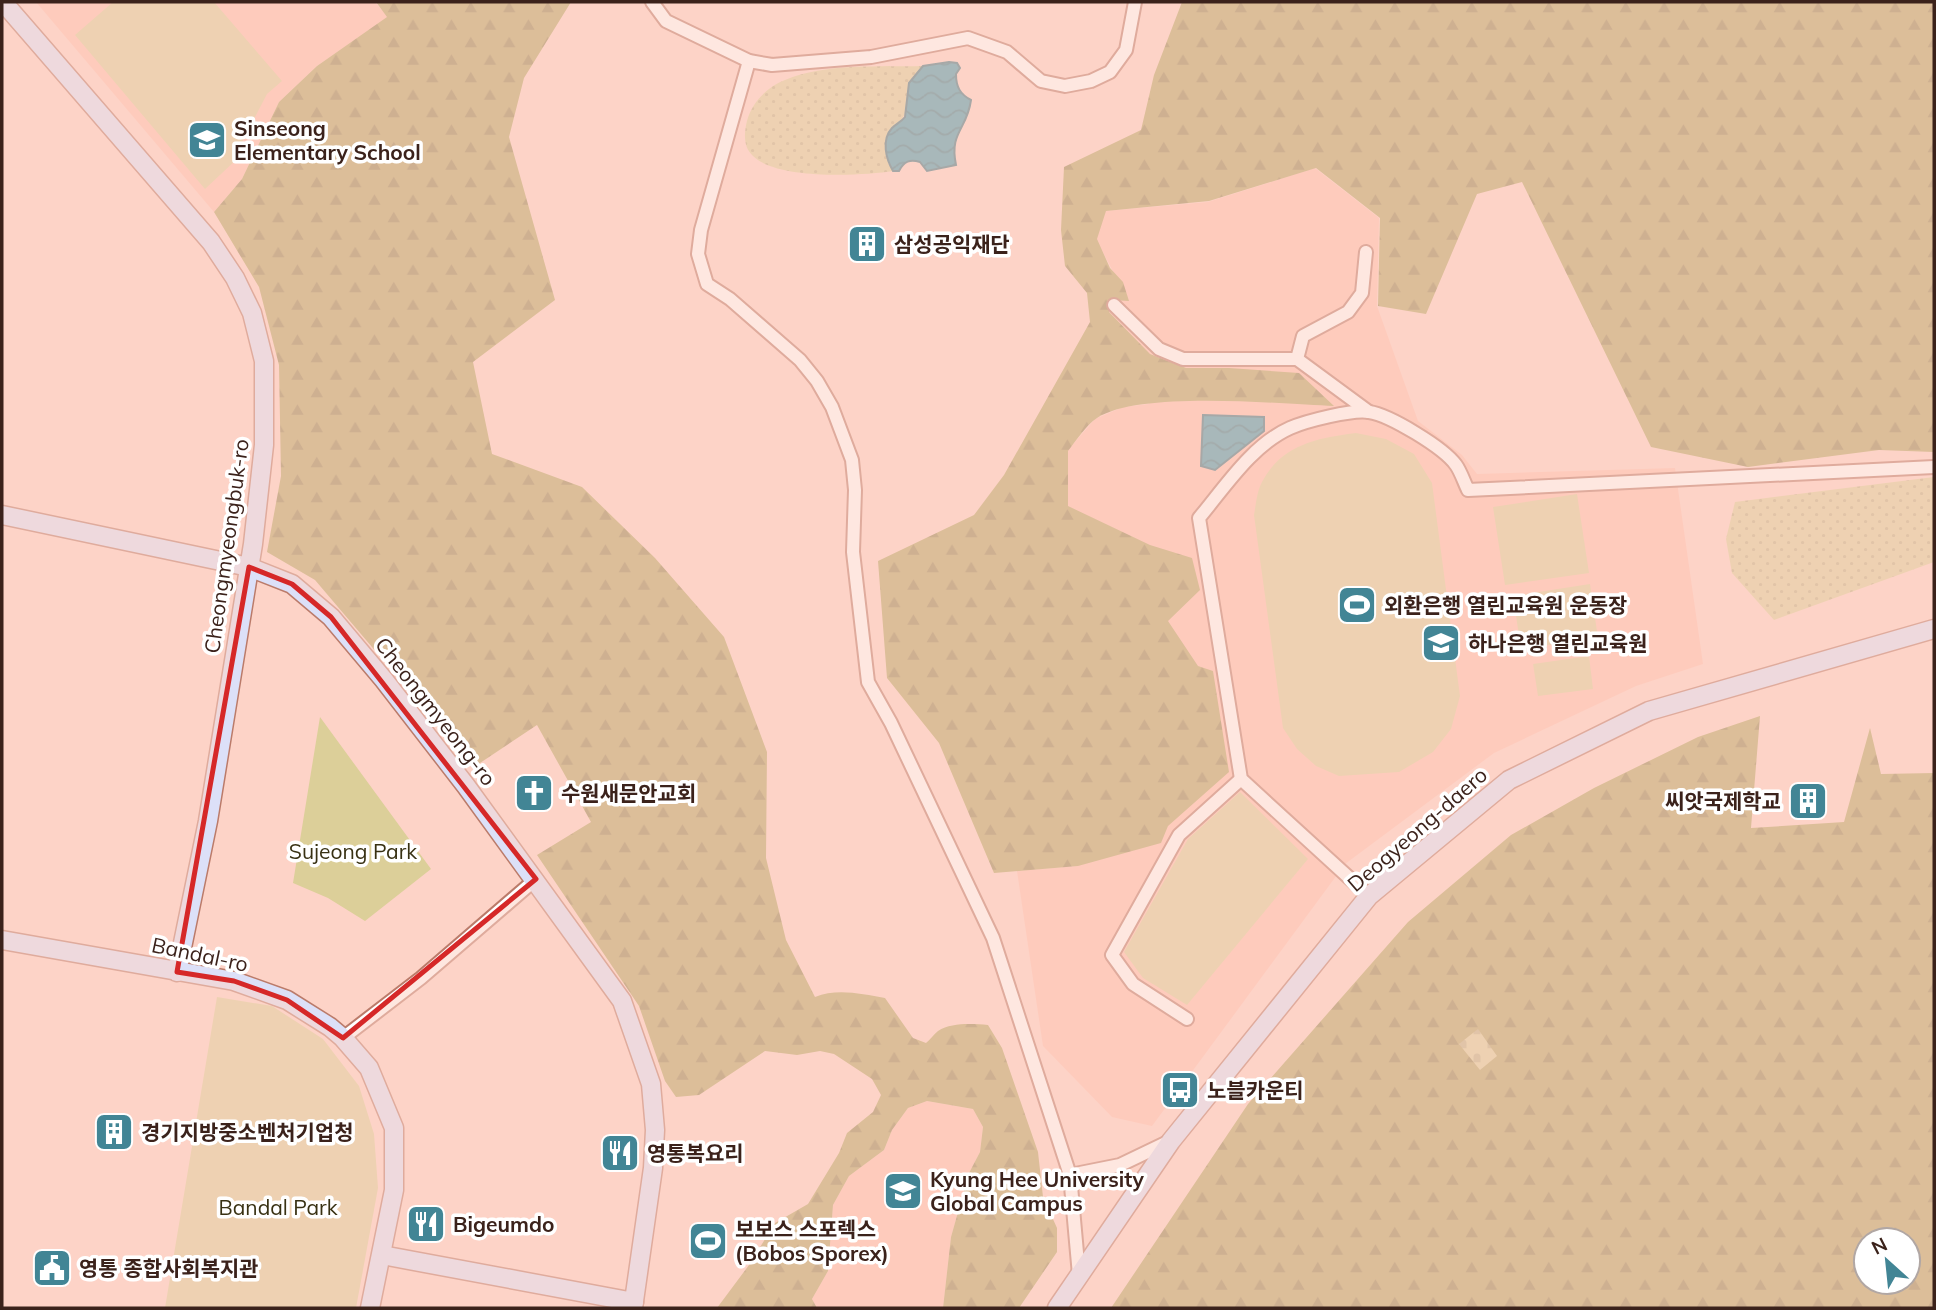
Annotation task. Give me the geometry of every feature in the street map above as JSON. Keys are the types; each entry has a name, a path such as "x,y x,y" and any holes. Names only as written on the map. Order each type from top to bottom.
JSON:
{"street":[{"name":"Cheongmyeongbuk-ro","path":"3,2 211,242 235,278 252,313 264,361 264,431 249,567 208,821 177,972"},
{"path":"652,2 666,21 749,61 772,65 859,58 968,38 1007,52 1041,81 1065,86 1091,81 1110,72 1126,50 1135,2"},
{"path":"749,61 701,230 698,254 707,284 730,299 800,360 817,381 832,407 852,460 855,490 853,552 869,682 993,938 1070,1175 1079,1275"},
{"path":"1297,359 1303,336 1348,312 1363,293 1366,252"},
{"path":"1114,305 1159,349 1183,359 1297,359 1369,412 1403,425 1432,445 1455,464 1468,489 1934,467"},
{"path":"1369,412 1324,417 1289,428 1250,457 1199,519 1241,779 1369,896"},
{"name":"Cheongmyeong-ro","path":"2,515 249,567 292,584 331,617 458,775 622,1000 651,1084 655,1130 653,1168 633,1305"},
{"name":"Deogyeong-daero","path":"1057,1308 1171,1141 1369,896 1508,780 1649,711 1934,629"},
{"path":"1188,1019 1133,984 1112,955 1179,835 1241,779"},
{"path":"343,1038 421,978 536,879"},
{"name":"Bandal-ro","path":"2,940 234,981 288,1000 343,1038 369,1068 394,1128 394,1190 370,1308"},
{"path":"1070,1175 1120,1165 1171,1141"},
{"path":"382,1255 633,1305"}],"highlighted area":[{"path":"249,567 292,584 331,617 536,879 343,1038 287,1000 234,981 177,972"}],"shaded area":[{"name":"Sinseong Elementary School","path":"36,2 375,2 388,17 317,66 279,102 242,179 214,212"},
{"name":"하나은행 열린교육원","path":"1315,168 1379,218 1377,306 1418,421 1462,455 1477,474 1675,468 1703,664 1636,686 1494,753 1345,864 1152,1126 1112,1117 1043,1046 1017,871 1077,866 1197,666 1167,621 1149,545 1067,506 1067,451 1095,419 1123,407 1149,404 1108,312 1110,300 1128,300 1096,239 1105,211 1208,202"},
{"name":"Kyung Hee University Global Campus","path":"927,1101 973,1109 983,1127 980,1152 969,1173 951,1237 943,1308 817,1308 812,1299 828,1271 833,1205 849,1176 884,1150 892,1130 908,1108"}],"green space":[{"name":"Sinseong Elementary School","path":"113,2 214,2 282,81 267,94 239,148 237,159 205,189 75,35"},
{"path":"376,2 571,2 524,78 509,137 555,300 473,362 492,454 582,487 655,558 724,637 767,752 766,858 786,940 815,997 841,992 885,998 913,1038 926,1043 938,1031 950,1026 988,1025 1002,1048 1038,1152 1043,1197 1057,1228 1057,1252 1019,1308 943,1308 951,1237 969,1173 980,1152 983,1127 973,1109 927,1101 908,1108 892,1130 884,1150 849,1176 833,1205 828,1271 812,1299 817,1308 717,1308 749,1265 775,1223 808,1204 839,1153 847,1133 873,1112 881,1095 872,1079 834,1054 820,1051 797,1055 765,1051 699,1095 676,1097 665,1081 639,1006 537,855 591,822 537,725 474,767 315,580 267,552 281,476 279,365 259,287 214,212 242,179 279,102 317,66 387,17"},
{"path":"1182,2 1934,2 1934,452 1879,450 1748,467 1651,447 1522,182 1477,194 1426,314 1378,306 1380,218 1316,168 1209,201 1106,211 1097,239 1110,268 1123,282 1129,301 1111,300 1109,312 1150,354 1186,368 1299,373 1334,406 1211,401 1144,404 1117,409 1097,418 1068,451 1068,506 1150,545 1192,558 1200,590 1168,621 1198,666 1213,671 1229,772 1168,826 1161,843 1078,866 994,873 939,743 887,678 878,561 974,515 1004,475 1090,322 1087,293 1065,266 1061,230 1064,167 1141,130 1154,75"},
{"path":"923,66 911,84 905,115 891,129 888,163 893,171 841,175 799,173 765,164 747,148 745,135 749,114 761,96 778,83 835,68"},
{"name":"외환은행 열린교육원 운동장","path":"1356,433 1386,439 1414,454 1432,483 1460,696 1451,729 1433,752 1399,772 1339,776 1316,766 1297,749 1283,728 1254,515 1260,486 1280,459 1302,445 1328,437"},
{"path":"1934,477 1934,562 1774,620 1732,573 1726,539 1735,502"},
{"path":"1577,494 1589,573 1505,585 1493,507"},
{"path":"1590,584 1598,638 1521,649 1513,596"},
{"path":"1589,656 1593,689 1538,696 1533,664"},
{"path":"1760,716 1751,828 1844,822 1870,728 1881,774 1934,773 1934,1308 1111,1308 1248,1104 1408,922 1511,835 1594,788 1698,737"},
{"name":"Sujeong Park","path":"320,717 431,869 365,921 328,898 293,883"},
{"path":"1240,792 1308,859 1187,1005 1143,978 1124,952 1188,839"},
{"name":"Bandal Park","path":"217,997 272,1006 323,1039 359,1086 374,1134 378,1188 356,1308 165,1308"},
{"path":"1478,1029 1497,1056 1480,1070 1459,1044"}],"water":[{"path":"957,63 960,68 956,74 958,86 961,93 971,100 955,145 956,165 927,171 920,162 910,161 899,171 893,171 888,161 887,138 892,128 905,117 909,83 923,66"},
{"path":"1203,415 1264,417 1264,431 1215,470 1201,466"}],"place":[{"name":"Sinseong Elementary School","path":"207,140"},
{"name":"삼성공익재단","path":"867,244"},
{"name":"외환은행 열린교육원 운동장","path":"1357,605"},
{"name":"하나은행 열린교육원","path":"1441,643"},
{"name":"수원새문안교회","path":"534,793"},
{"name":"씨앗국제학교","path":"1808,801"},
{"name":"노블카운티","path":"1180,1090"},
{"name":"경기지방중소벤처기업청","path":"114,1132"},
{"name":"영통복요리","path":"620,1153"},
{"name":"Kyung Hee University Global Campus","path":"903,1191"},
{"name":"Bigeumdo","path":"426,1224"},
{"name":"보보스 스포렉스 (Bobos Sporex)","path":"708,1241"},
{"name":"영통 종합사회복지관","path":"52,1268"}]}
